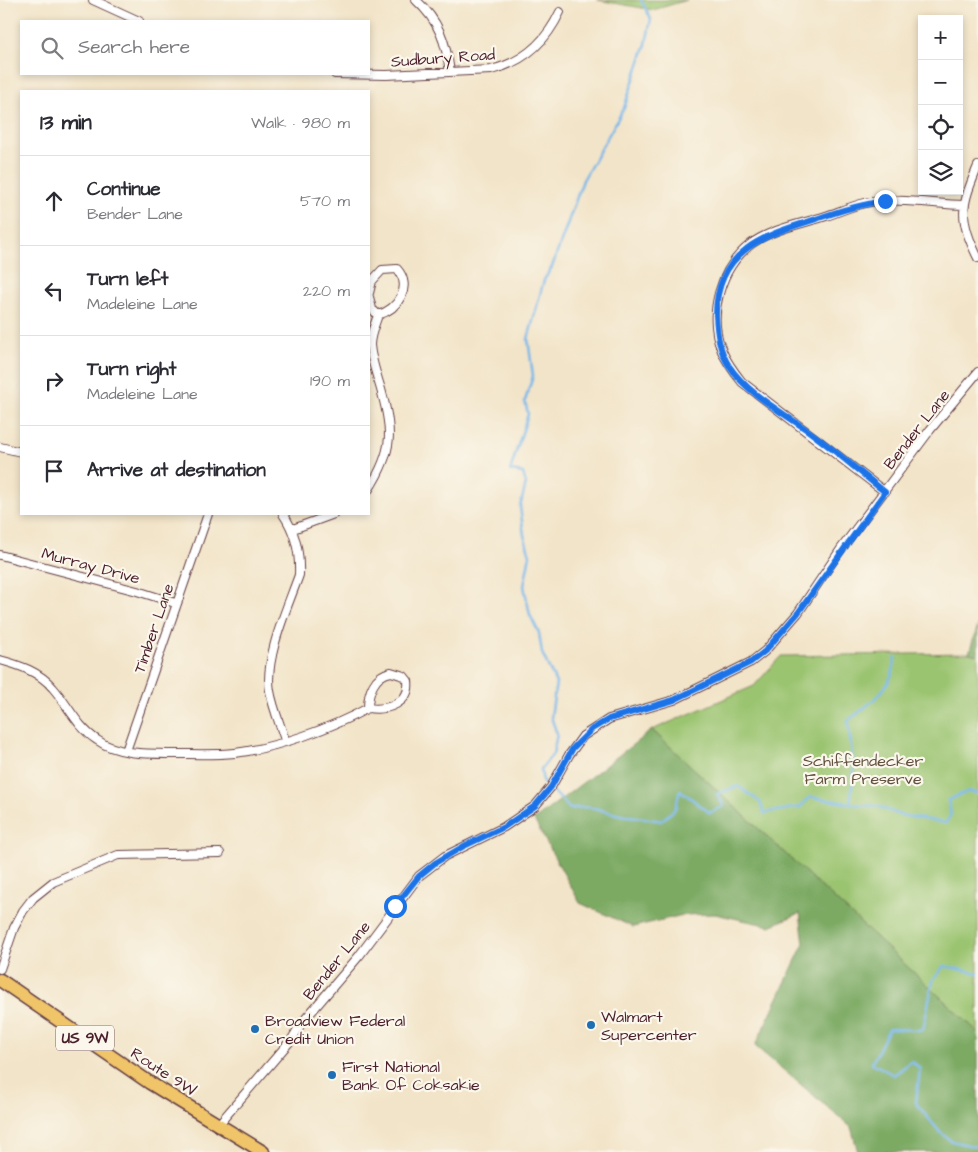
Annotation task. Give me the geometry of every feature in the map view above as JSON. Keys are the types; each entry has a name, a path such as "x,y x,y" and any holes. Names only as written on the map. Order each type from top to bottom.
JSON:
{"main road":[{"name":"Route 9W","path":"0,980 150,1083 263,1152"}],"street":[{"path":"93,0 137,20"},
{"path":"416,0 428,10 442,32 447,46 450,72"},
{"name":"Sudbury Road","path":"370,75 491,70 519,59 545,39 560,12"},
{"path":"978,166 964,206 964,224 978,258"},
{"path":"885,492 816,437 742,382 729,365 721,350 716,330 716,309 720,288 727,271 740,254 752,243 770,234 864,203 885,201 964,206"},
{"path":"370,290 372,281 382,270 396,270 402,275 404,290 397,303 392,309 378,315"},
{"path":"370,302 372,310 378,315"},
{"path":"370,487 384,465 389,444 389,422 374,367 370,343 378,315"},
{"name":"Bender Lane","path":"218,1125 292,1040 301,1024 341,978 419,876 445,856 504,827 535,806 551,787 573,748 592,729 609,719 674,700 751,662 765,651 798,613 836,556 937,421 978,372"},
{"path":"0,447 20,452"},
{"name":"Timber Lane","path":"126,751 175,603 208,515"},
{"path":"284,515 293,529 299,551 299,575 274,651 270,676 270,690 285,740"},
{"path":"293,529 331,515"},
{"name":"Murray Drive","path":"0,555 137,591 175,603"},
{"path":"0,660 29,670 47,681 83,728 109,747 126,751 156,754 235,753 268,747 347,720 368,708 381,708 398,704 407,694 408,681 398,672 384,673 372,687 368,697 368,708"},
{"path":"0,969 14,928 23,911 33,898 53,882 118,855 220,853"}],"green space":[{"path":"598,0 687,0 653,10"},
{"path":"978,625 978,655 969,653"},
{"name":"Schiffendecker Farm Preserve","path":"969,653 978,655 978,1032 652,730 754,686 781,656"},
{"path":"652,730 978,1032 978,1152 858,1152 851,1127 755,1046 804,943 800,913 770,926 715,914 683,915 633,927 580,903 534,820"}],"waterway":[{"path":"547,785 543,783 541,769 553,754 557,734 551,717 556,683 542,653 539,633 530,615 524,586 530,555 524,535 520,507 526,484 523,473 510,471 528,414 525,401 533,376 528,339 544,280 552,267 583,180 624,108 646,44 651,19 641,0"},
{"path":"850,804 854,769 848,721 872,701 885,687 894,669 895,658"},
{"path":"553,791 570,809 585,807 661,821 675,809 680,790 710,813 724,806 717,794 738,786 760,802 764,813 800,807 810,797 877,806 900,815 946,823 951,814 948,800 969,791 978,794"},
{"path":"978,973 944,966 933,980 923,1030 889,1029 872,1063 894,1075 912,1061 920,1069 916,1103 939,1131 951,1141 978,1147"}],"place":[{"name":"Walmart Supercenter","path":"591,1025"},
{"name":"Broadview Federal Credit Union","path":"255,1029"},
{"name":"First National Bank Of Coksakie","path":"332,1075"}],"route":[{"path":"395,906 419,876 435,863 464,846 504,827 535,806 551,787 573,748 583,736 599,724 624,714 665,704 751,662 765,651 798,613 841,549 885,492 816,437 742,382 729,365 721,350 716,330 716,309 720,288 727,271 740,254 752,243 770,234 864,203 885,201"}]}
